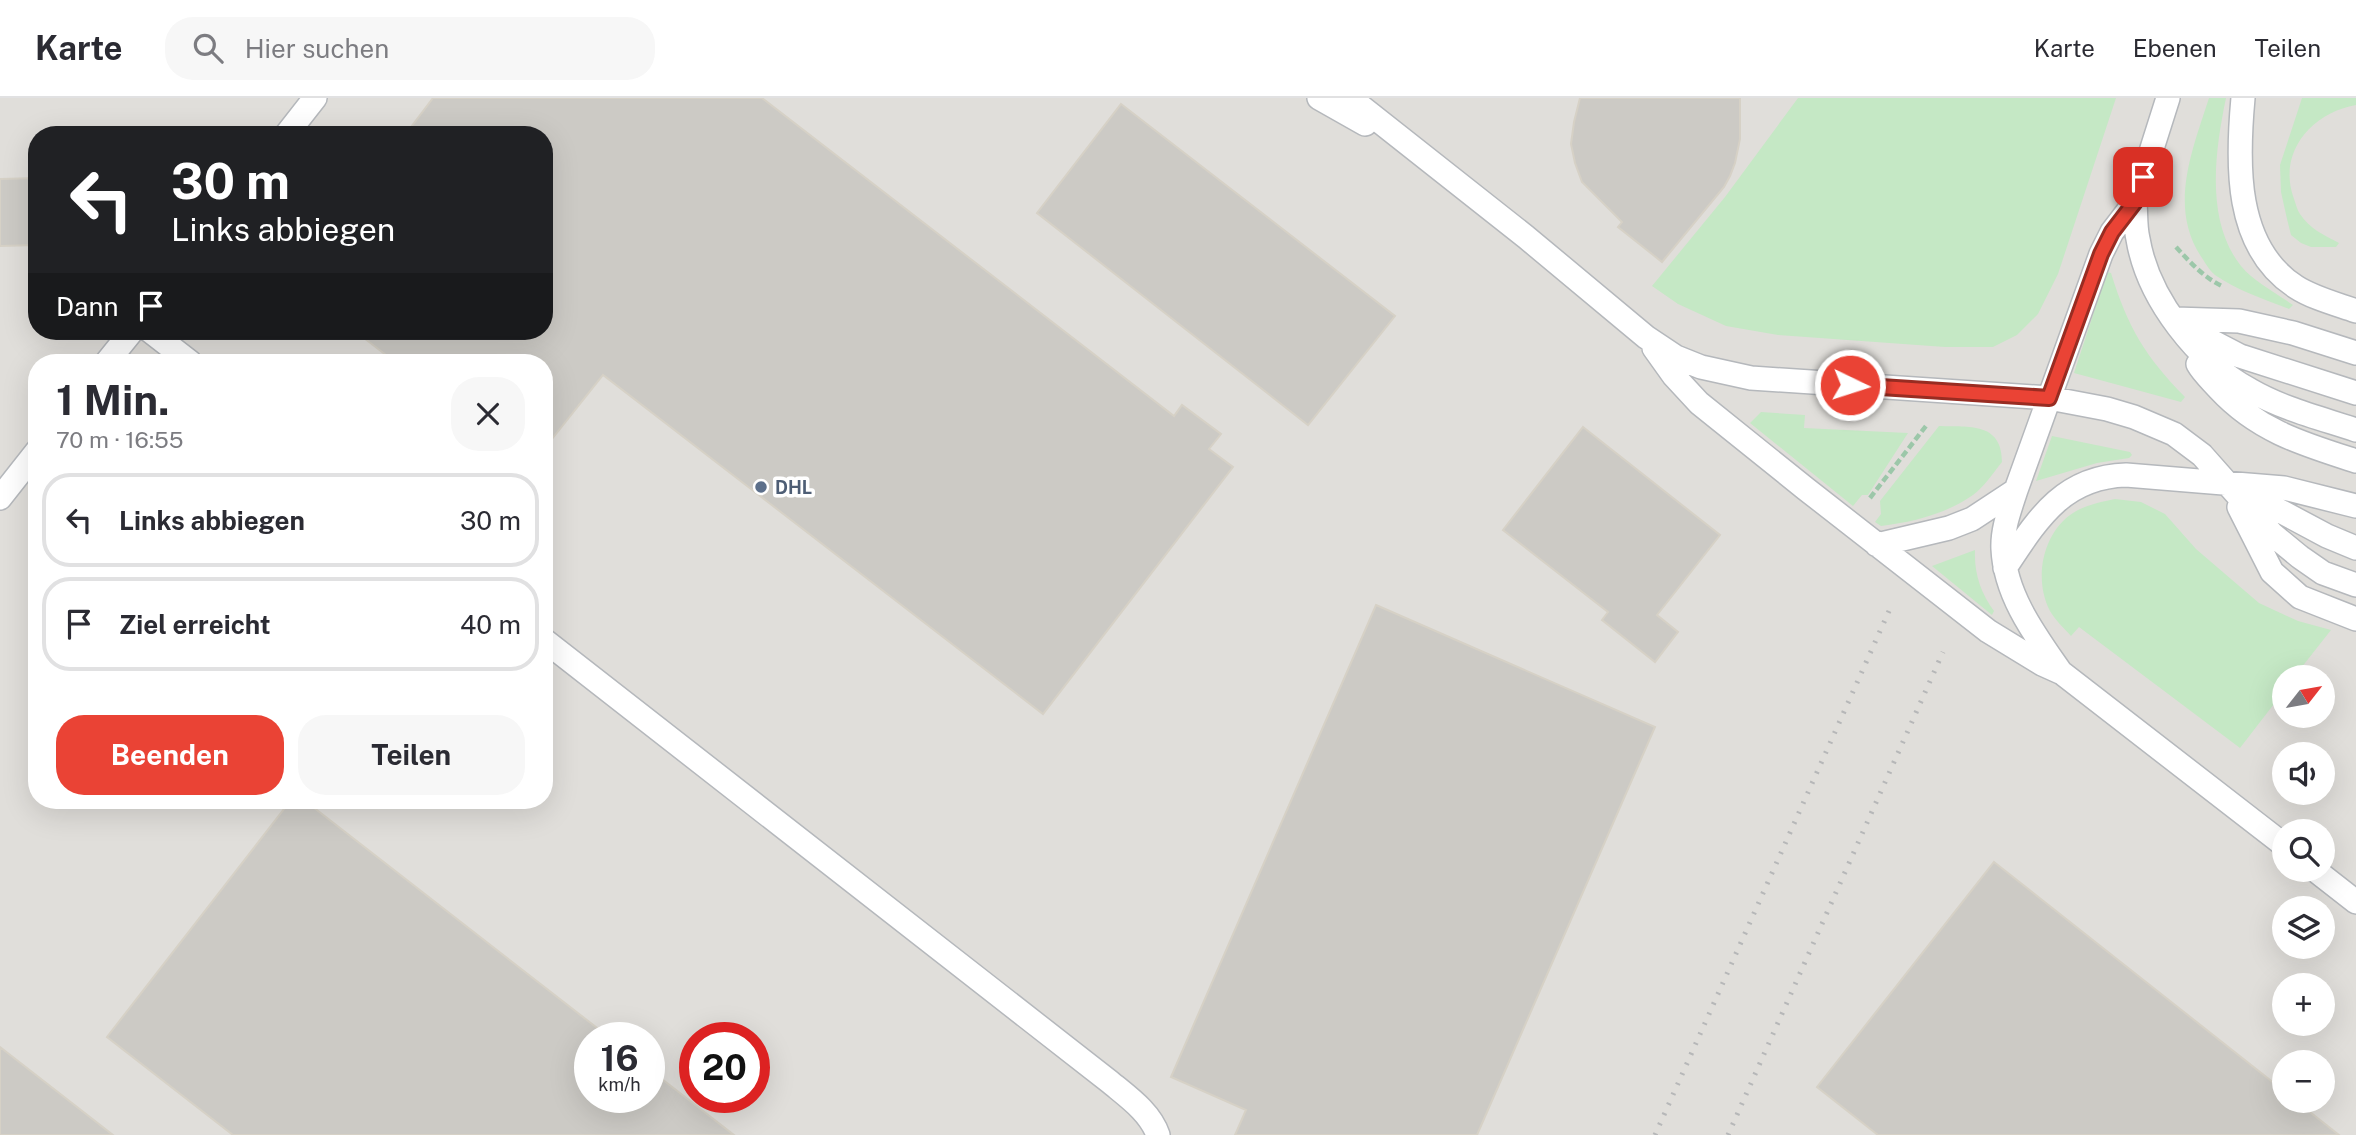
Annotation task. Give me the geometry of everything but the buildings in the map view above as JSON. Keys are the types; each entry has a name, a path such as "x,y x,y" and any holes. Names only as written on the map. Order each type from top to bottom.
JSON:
{"lane":[{"path":"293,126 316,98"},
{"path":"1319,98 1435,165"},
{"path":"1350,98 1646,337 1676,357 1701,367 1751,378 2049,398 2134,417 2174,434 2202,455 2272,534 2300,557 2323,573 2356,585"},
{"path":"2062,673 2031,630 2018,604 2002,547 2006,525 2015,490 2101,254 2112,232 2135,202 2168,98"},
{"path":"2243,98 2239,167 2246,212 2264,256 2277,272 2296,288 2356,311"},
{"path":"2135,202 2137,239 2145,266 2171,319 2201,369 2231,402 2259,424 2294,441 2356,461"},
{"path":"2171,319 2239,321 2293,332 2356,353"},
{"path":"2171,319 2240,356 2356,393"},
{"path":"2171,319 2214,365 2249,390 2289,408 2356,430"},
{"path":"1646,337 1674,376 1699,403 1877,545 1988,631 2062,673 2272,836"},
{"path":"113,354 125,340"},
{"path":"162,340 180,354"},
{"path":"0,498 28,463"},
{"path":"2006,568 2048,509 2084,482 2108,475 2284,488 2356,506"},
{"path":"2227,482 2327,536 2356,548"},
{"path":"2227,482 2272,572 2300,597 2356,620"},
{"path":"1877,545 1949,528 1972,519 2015,490"},
{"path":"553,647 1118,1089 1154,1124 1158,1135"},
{"path":"2330,882 2356,902"}],"path":[{"path":"1869,500 1926,426"}],"shaded area":[{"path":"0,98 2356,98 2356,1135 0,1135"}],"green space":[{"path":"1798,98 2116,98 2058,274 2038,314 2017,335 1993,347 1945,347 1778,335 1726,326 1678,304 1652,286 1725,197"},
{"path":"2209,98 2226,98 2216,163 2222,228 2241,266 2258,282 2293,305 2289,309 2242,290 2215,275 2192,239 2186,219 2186,179"},
{"path":"2302,98 2356,98 2356,105 2340,109 2312,126 2294,151 2290,166 2290,182 2299,212 2313,228 2339,243 2336,247 2311,247 2301,243 2291,235 2287,219 2281,192 2280,165"},
{"path":"2107,272 2111,273 2124,310 2139,340 2185,397 2181,402 2074,373"},
{"path":"1761,412 1805,415 1804,428 1908,433 1868,495 1862,495 1853,506 1750,423"},
{"path":"1939,426 1972,427 1990,433 2001,449 2002,462 1981,488 1963,502 1929,516 1881,526 1875,522 1881,514 1880,501"},
{"path":"2052,436 2130,452 2132,455 2129,458 2097,463 2036,481"},
{"path":"2115,499 2141,502 2165,514 2196,549 2259,603 2298,621 2331,630 2303,665 2272,665 2272,707 2240,748 2079,627 2071,636 2050,611 2042,585 2048,544 2063,521 2078,510"},
{"path":"1975,550 1977,575 1985,597 1994,611 1992,615 1932,566"}],"railway":[{"path":"1655,1135 1889,611"},
{"path":"1728,1135 1943,652"}],"place":[{"name":"DHL","path":"761,487"}],"route":[{"path":"1850,385 2049,398 2101,254 2112,232 2135,202 2143,177"}]}
